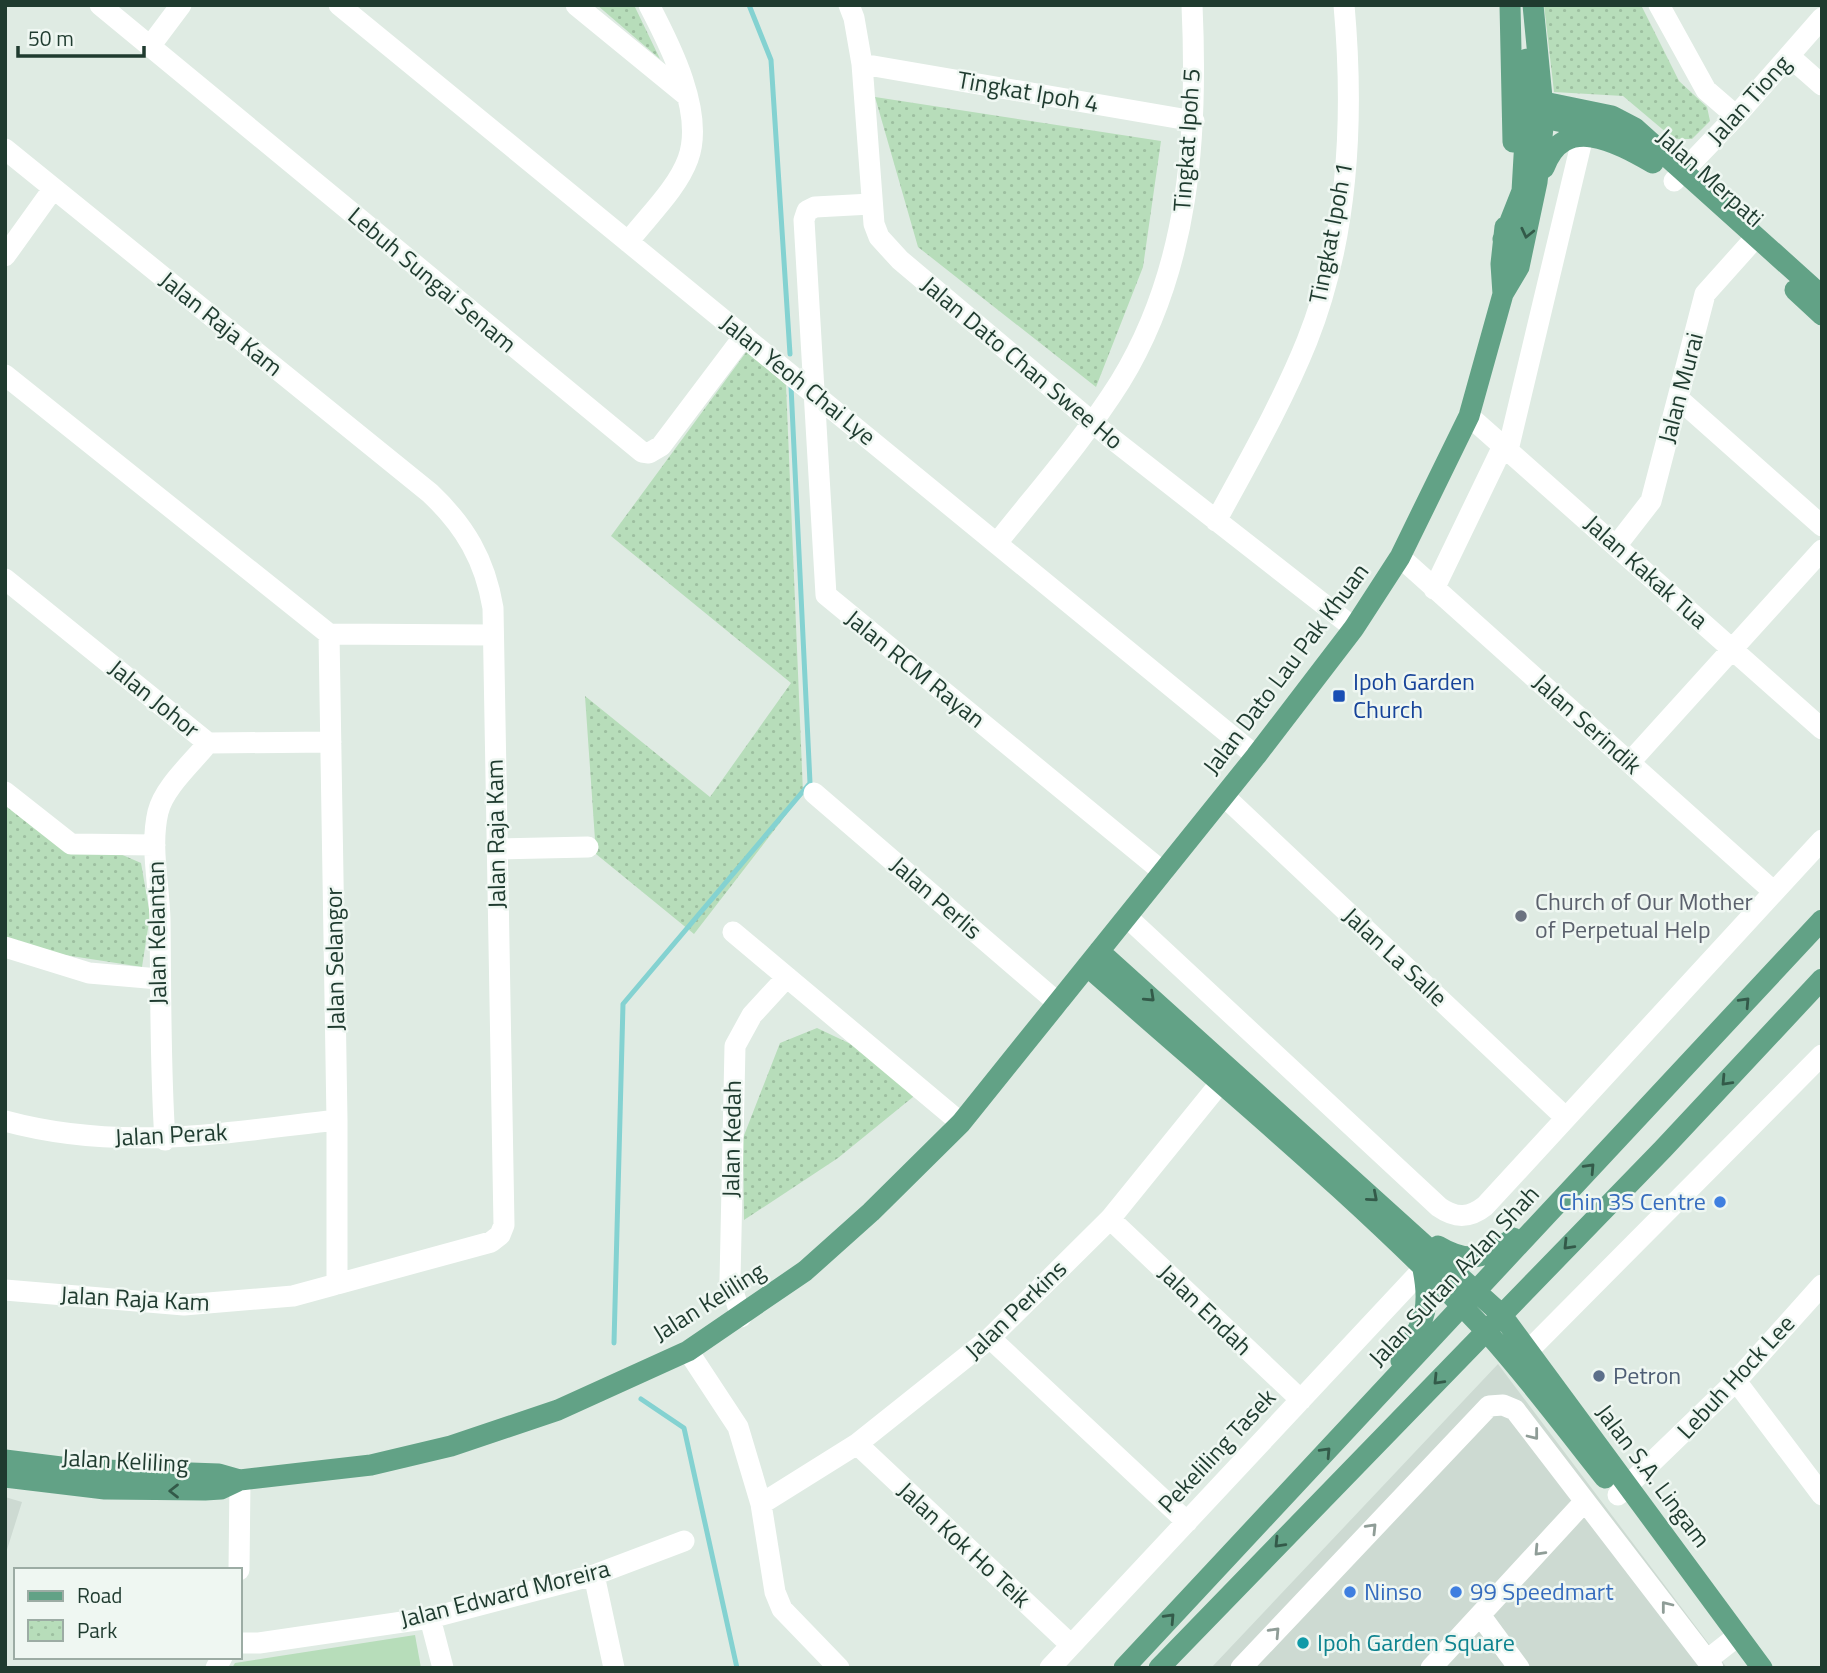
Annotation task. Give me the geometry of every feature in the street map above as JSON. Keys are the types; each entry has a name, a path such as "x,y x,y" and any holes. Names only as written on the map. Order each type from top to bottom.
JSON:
{"main road":[{"name":"Jalan Dato Lau Pak Khuan","path":"1503,294 1503,239 1513,152 1510,5"},
{"path":"1503,239 1522,191 1526,122 1541,110 1528,98 1527,55 1519,5"},
{"name":"Jalan Dato Lau Pak Khuan","path":"1093,959 1354,628 1400,557 1469,416 1503,294 1519,267 1536,183 1541,110 1533,5"},
{"name":"Jalan Merpati","path":"1541,110 1612,116 1635,128 1678,176 1752,242 1822,314"},
{"name":"Jalan Merpati","path":"1541,110 1619,134 1653,163 1678,176"},
{"path":"1536,183 1552,148 1567,139 1583,136 1624,146 1653,163"},
{"name":"Jalan Merpati","path":"1752,242 1822,296"},
{"name":"Jalan Sultan Azlan Shah","path":"1159,1668 1481,1310 1551,1210 1822,920"},
{"path":"1093,959 1225,1077 1409,1230 1481,1310"},
{"name":"Jalan Keliling","path":"5,1477 105,1489 174,1491 222,1489 240,1480 371,1465 451,1446 558,1410 688,1351 805,1271 871,1212 961,1123 1093,959"},
{"name":"Jalan Sultan Azlan Shah","path":"1124,1668 1388,1385 1481,1310 1814,996 1822,979"},
{"path":"1225,1077 1423,1269 1481,1310"},
{"path":"1409,1230 1461,1257 1480,1258 1506,1244 1551,1210"},
{"path":"1388,1385 1426,1315 1428,1299 1423,1269"},
{"name":"Jalan S.A. Lingam","path":"1481,1310 1528,1351 1623,1491 1749,1668"},
{"name":"Jalan S.A. Lingam","path":"1481,1310 1762,1668"},
{"name":"Jalan Keliling","path":"5,1460 77,1469 219,1474 240,1480"}],"street":[{"name":"Lebuh Sungai Senam","path":"100,5 642,452 649,453 662,446 744,336"},
{"path":"151,45 181,5"},
{"name":"Jalan Yeoh Chai Lye","path":"339,5 1256,755"},
{"path":"363,25 372,5"},
{"path":"576,5 686,95"},
{"path":"628,242 680,175 689,158 691,119 686,95 675,56 649,5"},
{"name":"Jalan Dato Chan Swee Ho","path":"849,5 862,64 870,204 879,237 895,255 1092,422 1354,628"},
{"name":"Tingkat Ipoh 5","path":"997,543 1092,422 1121,380 1157,308 1187,197 1194,121 1192,5"},
{"name":"Tingkat Ipoh 1","path":"1216,521 1286,391 1308,338 1330,266 1346,157 1350,75 1343,5"},
{"path":"1658,5 1706,90 1736,116"},
{"name":"Jalan Tiong","path":"1678,176 1736,116 1822,18"},
{"path":"1789,56 1822,85"},
{"name":"Tingkat Ipoh 4","path":"862,64 1194,121"},
{"path":"1434,589 1506,448 1583,136"},
{"name":"Jalan Raja Kam","path":"5,149 430,493 457,518 474,545 488,577 493,608 503,1230 491,1242 293,1296 184,1305 5,1290"},
{"path":"5,256 53,189"},
{"name":"Jalan RCM Rayan","path":"870,204 815,207 804,215 811,391 821,492 824,588 828,598 1163,872"},
{"name":"Jalan Murai","path":"1616,546 1651,500 1705,294 1752,242"},
{"path":"5,375 329,634 492,635"},
{"path":"1679,399 1822,526"},
{"name":"Jalan Kakak Tua","path":"1469,416 1822,729"},
{"path":"1630,762 1822,550"},
{"name":"Jalan Serindik","path":"1400,557 1774,892"},
{"name":"Jalan Johor","path":"5,579 208,743 331,742"},
{"name":"Jalan Selangor","path":"329,634 337,1284"},
{"name":"Jalan Kelantan","path":"165,1140 159,979 160,919 155,845 158,811 167,794 208,743"},
{"path":"5,792 71,844 155,845"},
{"name":"Jalan Perlis","path":"814,793 1058,1003"},
{"name":"Jalan La Salle","path":"1223,796 1566,1118"},
{"path":"1127,917 1448,1213 1468,1216 1485,1206 1822,840"},
{"path":"496,849 587,847"},
{"path":"733,932 961,1123"},
{"path":"5,947 89,973 159,979"},
{"name":"Jalan Kedah","path":"741,1317 730,1282 735,1046 752,1015 787,977"},
{"path":"1528,1351 1822,1055"},
{"name":"Jalan Perkins","path":"761,1504 857,1444 990,1338 1110,1219 1225,1077"},
{"name":"Jalan Perak","path":"5,1121 92,1138 165,1140 337,1120"},
{"name":"Jalan Endah","path":"1110,1219 1301,1400"},
{"name":"Pekeliling Tasek","path":"1050,1668 1423,1269"},
{"name":"Lebuh Hock Lee","path":"1623,1491 1735,1381 1822,1285"},
{"path":"990,1338 1187,1522"},
{"path":"688,1351 738,1427 761,1504 775,1592 782,1609 839,1668"},
{"path":"1735,1381 1822,1495"},
{"path":"1241,1668 1489,1406 1503,1405 1515,1410 1710,1664 1730,1642"},
{"name":"Jalan Kok Ho Teik","path":"857,1444 1071,1645"},
{"path":"239,1568 240,1480"},
{"path":"1431,1668 1585,1502"},
{"name":"Jalan Edward Moreira","path":"242,1643 260,1643 430,1618 594,1575 684,1541"},
{"path":"594,1575 614,1668"},
{"path":"1479,1615 1520,1668"},
{"path":"430,1618 443,1668"}],"shaded area":[{"path":"1498,1364 1727,1668 1211,1668"},
{"path":"5,1497 22,1502 5,1556"}],"green space":[{"path":"597,5 634,5 660,59"},
{"path":"1544,5 1641,5 1679,81 1707,107 1710,121 1692,139 1674,139 1623,96 1554,92"},
{"path":"875,97 1161,141 1143,267 1096,387 918,247"},
{"path":"747,351 786,385 803,793 694,934 596,854 585,696 710,797 791,683 611,536"},
{"path":"5,804 141,863 150,915 142,967 52,953 5,937"},
{"path":"817,1028 876,1056 913,1097 838,1158 744,1220 743,1138 780,1043"},
{"path":"415,1635 421,1668 232,1668 235,1663"}],"waterway":[{"path":"749,5 771,60 790,354"},
{"path":"614,1343 623,1004 810,783 791,386"},
{"path":"641,1399 684,1428 737,1668"}],"place":[{"name":"Ipoh Garden Church","path":"1339,696"},
{"name":"Church of Our Mother of Perpetual Help","path":"1521,916"},
{"name":"Chin 3S Centre","path":"1720,1202"},
{"name":"Petron","path":"1599,1376"},
{"name":"Ninso","path":"1350,1592"},
{"name":"99 Speedmart","path":"1456,1592"},
{"name":"Ipoh Garden Square","path":"1303,1643"}]}
